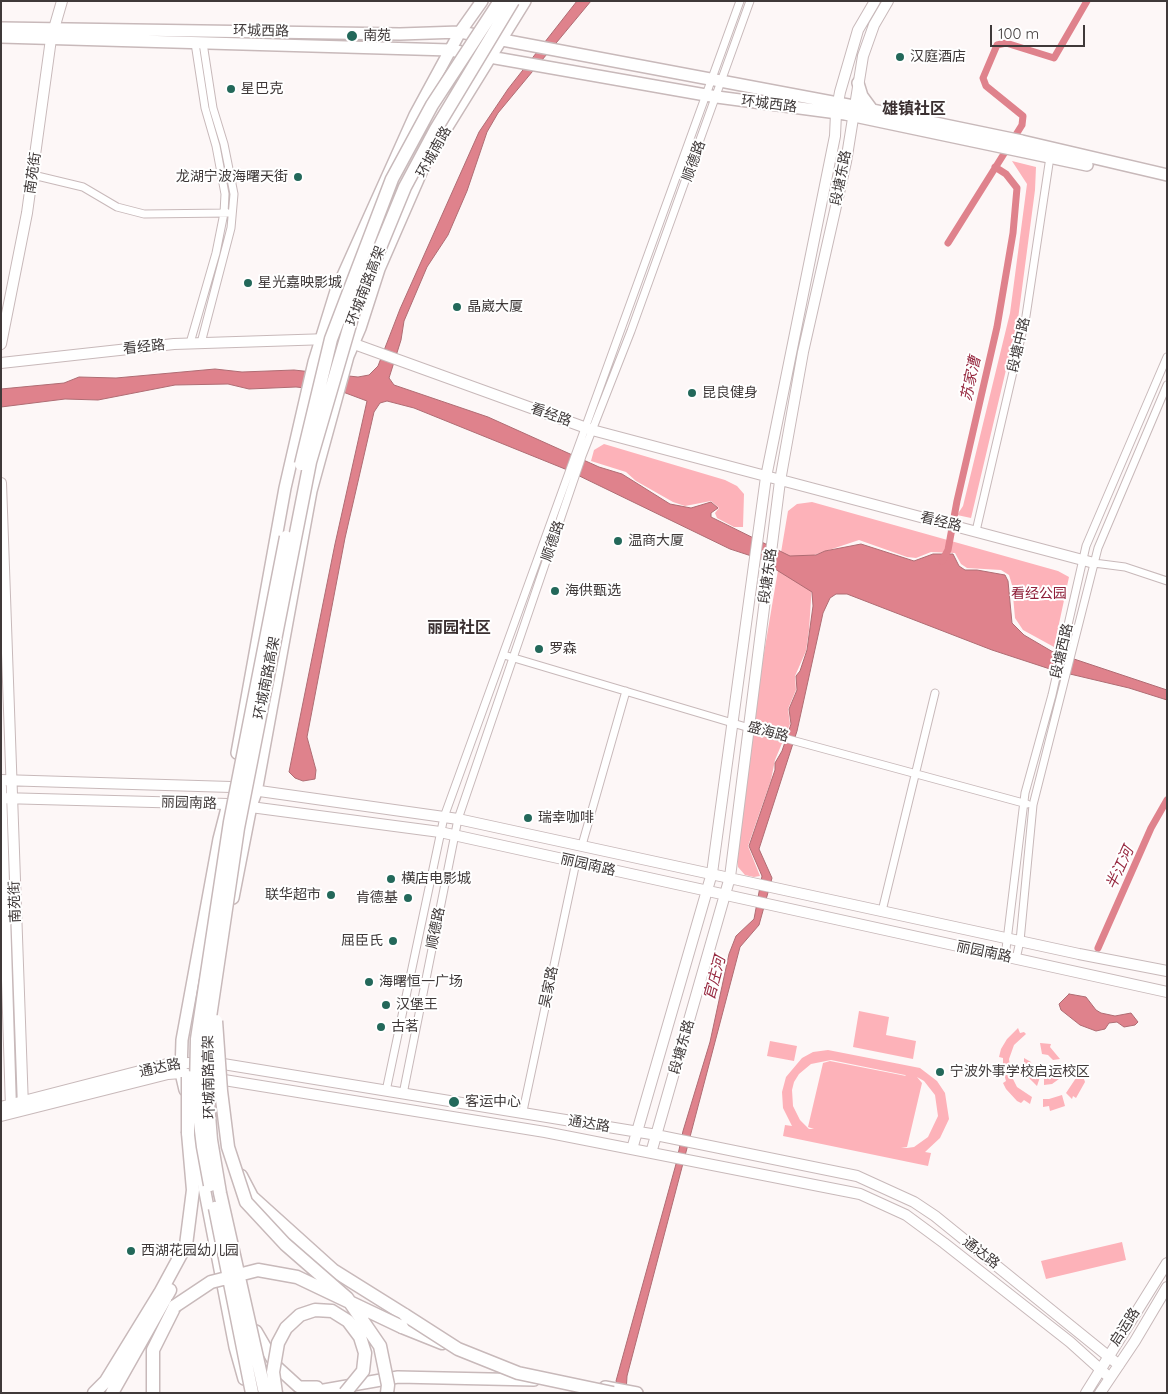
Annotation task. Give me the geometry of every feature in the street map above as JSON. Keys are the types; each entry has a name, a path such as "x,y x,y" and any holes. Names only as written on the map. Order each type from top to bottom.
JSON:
{"highway":[{"name":"环城南路高架","path":"265,1393 220,1193 211,1140 207,1090 206,1044 210,977 232,812 299,470 331,339 392,179 432,104 500,1"},
{"name":"环城南路高架","path":"252,1393 202,1137 196,1089 197,1039 310,462 354,312 404,188 436,129 513,1"},
{"path":"210,977 228,1147 246,1202 285,1244 347,1298 380,1346 388,1385 387,1393"},
{"path":"112,1393 159,1314 180,1270 186,1245 193,1190 188,1133 188,1042 193,1014 210,977"},
{"path":"228,1147 252,1197 280,1224 333,1270 458,1349"},
{"path":"94,1393 106,1382 186,1245"},
{"path":"153,1393 153,1350 175,1306 211,1282 258,1270 297,1276 402,1327 518,1373 613,1393"},
{"path":"276,1393 273,1372 278,1343 286,1328 300,1315 315,1310 332,1312 348,1321 360,1337 365,1353 362,1371 343,1390"}],"main road":[{"name":"南苑街","path":"1,344 33,175 52,33 62,1"},
{"path":"248,1393 235,1346 182,1067 182,1040 219,840 228,804 285,488 314,362 336,291 363,226 415,115 460,32 482,1"},
{"name":"环城南路","path":"269,1393 215,1143 211,1077 211,1014 251,806 256,792 312,491 348,356 379,269 426,161 525,1"},
{"name":"段塘东路","path":"632,1149 712,873 734,723 766,477 832,156 837,108 858,30 876,1"},
{"name":"段塘东路","path":"653,1153 730,877 780,481 803,352 846,162 852,111 863,56 874,25 888,1"},
{"name":"环城西路","path":"1,28 199,43 450,50 712,97 837,108"},
{"name":"环城西路","path":"1,38 52,33 400,34 460,32 717,81 991,140"},
{"path":"858,83 862,96 873,110"},
{"name":"环城西路","path":"852,111 873,110 991,140"},
{"path":"991,140 1167,175"},
{"path":"1020,146 1050,157 1167,181"},
{"name":"看经路","path":"1,363 196,343 339,339 386,354 588,429 1094,563"},
{"name":"南苑街","path":"1,484 6,780 6,1110"},
{"name":"丽园南路","path":"6,780 231,787 458,819 1079,954 1167,970"},
{"name":"南苑街","path":"1,787 5,798 23,1106"},
{"name":"丽园南路","path":"5,798 228,804 454,834 752,902 1167,992"},
{"name":"通达路","path":"6,1110 182,1067 211,1062 403,1094 522,1111 705,1144 858,1176 914,1202 935,1216 1028,1289 1119,1365"},
{"name":"通达路","path":"182,1067 211,1077 545,1132 860,1194 906,1215 944,1242 1110,1378"},
{"name":"启运路","path":"1086,1393 1107,1356 1167,1263"},
{"name":"启运路","path":"1100,1393 1167,1287"},
{"path":"256,1331 277,1367 299,1387 343,1390"},
{"path":"307,1393 343,1390 398,1377 567,1381 637,1393"}],"street":[{"name":"顺德路","path":"386,1091 444,817 712,97 740,1"},
{"name":"顺德路","path":"717,81 750,1"},
{"path":"196,343 224,213 223,174 204,108 199,43"},
{"path":"196,343 234,213 232,175 213,108 199,43"},
{"name":"段塘中路","path":"976,531 1026,316 1050,157"},
{"path":"33,175 83,187 117,207 144,214 234,213"},
{"name":"段塘西路","path":"1005,957 1024,803 1063,649 1086,546 1167,357"},
{"name":"段塘西路","path":"1016,959 1020,941 1033,805 1094,563 1098,548 1167,385"},
{"name":"顺德路","path":"403,1094 458,819 514,658 570,478"},
{"path":"1094,563 1125,567 1167,581"},
{"name":"盛海路","path":"504,655 772,734 1033,805"},
{"path":"582,846 626,691"},
{"path":"882,910 935,693"},
{"name":"吴家路","path":"522,1111 576,862"}],"green space":[{"path":"1012,161 1036,167 1035,190 1018,319 971,518 957,515 963,506 1010,313 1027,184"},
{"path":"604,444 725,480 737,486 744,494 743,527 734,527 717,518 715,513 719,508 711,501 685,506 673,502 636,481 626,472 591,461 594,450"},
{"name":"看经公园","path":"812,502 1058,571 1069,577 1054,647 1023,630 1015,618 1012,585 1009,575 1001,570 967,568 961,564 955,553 931,552 916,558 907,557 859,540 814,555 809,630 806,651 795,676 796,690 788,709 790,724 775,760 771,780 748,846 760,876 754,877 745,875 738,867 737,856 753,718 788,511 797,504"},
{"path":"859,1011 889,1017 886,1035 916,1041 913,1059 853,1047"},
{"path":"1018,1028 1020,1033 1024,1032 1026,1034 1014,1045 1009,1059 1010,1066 1003,1066 1003,1058 999,1057 1001,1049 1007,1039"},
{"path":"770,1041 797,1046 794,1061 767,1056"},
{"path":"1040,1043 1051,1044 1050,1047 1060,1059 1053,1060 1048,1055 1042,1054"},
{"path":"828,1050 920,1068 937,1081 945,1093 949,1119 940,1138 925,1152 931,1153 928,1166 783,1136 785,1125 792,1126 783,1108 782,1092 786,1077 802,1058 813,1052","holes":["831,1060 905,1075 906,1076 830,1061 823,1063 808,1127 814,1129 809,1129 800,1120 793,1106 792,1090 794,1082 799,1074 811,1064","917,1077 924,1081 935,1095 938,1116 928,1137 914,1147 907,1148 901,1147 907,1147 922,1083"]},
{"path":"1024,1058 1031,1062 1032,1070 1040,1077 1037,1086 1024,1073"},
{"path":"1061,1063 1061,1068 1064,1068 1059,1079 1052,1084 1044,1085 1044,1077 1053,1071 1055,1064"},
{"path":"1077,1068 1081,1068 1080,1076 1083,1076 1085,1082 1076,1098 1073,1096 1072,1099 1066,1093 1076,1078"},
{"path":"1010,1073 1017,1087 1032,1097 1030,1104 1024,1100 1021,1103 1017,1101 1006,1089 1003,1083 1006,1081 1004,1074"},
{"path":"1062,1095 1065,1106 1050,1111 1049,1106 1043,1107 1043,1099"},
{"path":"1122,1242 1126,1260 1046,1279 1041,1261"}],"shaded area":[{"path":"577,1 591,1 498,113 487,132 467,191 448,235 427,267 404,321 401,340 389,378 394,385 488,417 599,467 622,474 670,504 691,508 711,502 718,508 711,513 711,517 790,556 816,555 825,551 861,544 914,561 933,554 953,554 959,566 965,570 1005,575 1008,581 1012,623 1024,635 1053,652 1167,690 1167,700 1129,688 1053,670 992,650 847,594 836,594 830,598 823,613 797,731 759,849 772,878 759,925 740,947 627,1376 626,1393 618,1386 616,1381 676,1164 683,1131 710,1042 729,954 736,936 754,919 762,876 749,846 775,770 775,763 782,751 791,724 789,709 797,690 796,676 800,671 807,650 813,606 812,592 775,569 776,564 730,549 565,469 414,408 387,401 380,403 374,412 345,538 307,737 316,770 315,779 303,781 295,778 289,772 335,544 367,401 343,392 296,387 249,389 228,384 175,385 98,400 65,399 1,407 1,389 64,383 79,377 116,378 215,369 242,372 294,370 358,377 369,375 378,366 400,309 479,132 508,89"},
{"path":"1069,994 1086,997 1096,1010 1101,1013 1115,1016 1131,1013 1138,1022 1135,1025 1124,1027 1117,1022 1109,1023 1105,1029 1096,1031 1080,1025 1061,1010 1059,1004"}],"waterway":[{"name":"苏家漕","path":"948,243 1022,125 1023,116 986,86 983,78 997,45 1006,43 1054,58 1087,1"},
{"name":"苏家漕","path":"942,561 948,550 957,501 997,327 1013,233 1017,188 1006,174 995,167"},
{"name":"半江河","path":"1098,948 1151,828 1167,800"}],"place":[{"name":"南苑","path":"352,36"},
{"name":"汉庭酒店","path":"900,57"},
{"name":"星巴克","path":"231,89"},
{"name":"龙湖宁波海曙天街","path":"298,177"},
{"name":"星光嘉映影城","path":"248,283"},
{"name":"晶崴大厦","path":"457,307"},
{"name":"昆良健身","path":"692,393"},
{"name":"温商大厦","path":"618,541"},
{"name":"海供甄选","path":"555,591"},
{"name":"罗森","path":"539,649"},
{"name":"瑞幸咖啡","path":"528,818"},
{"name":"横店电影城","path":"391,879"},
{"name":"联华超市","path":"331,895"},
{"name":"肯德基","path":"408,898"},
{"name":"屈臣氏","path":"393,941"},
{"name":"海曙恒一广场","path":"369,982"},
{"name":"汉堡王","path":"386,1005"},
{"name":"古茗","path":"381,1027"},
{"name":"宁波外事学校启运校区","path":"940,1072"},
{"name":"客运中心","path":"454,1102"},
{"name":"西湖花园幼儿园","path":"131,1251"}],"district":[{"name":"雄镇社区","path":"914,109"},
{"name":"丽园社区","path":"459,628"}],"water label":[{"name":"官庄河","path":"715,978"}]}
